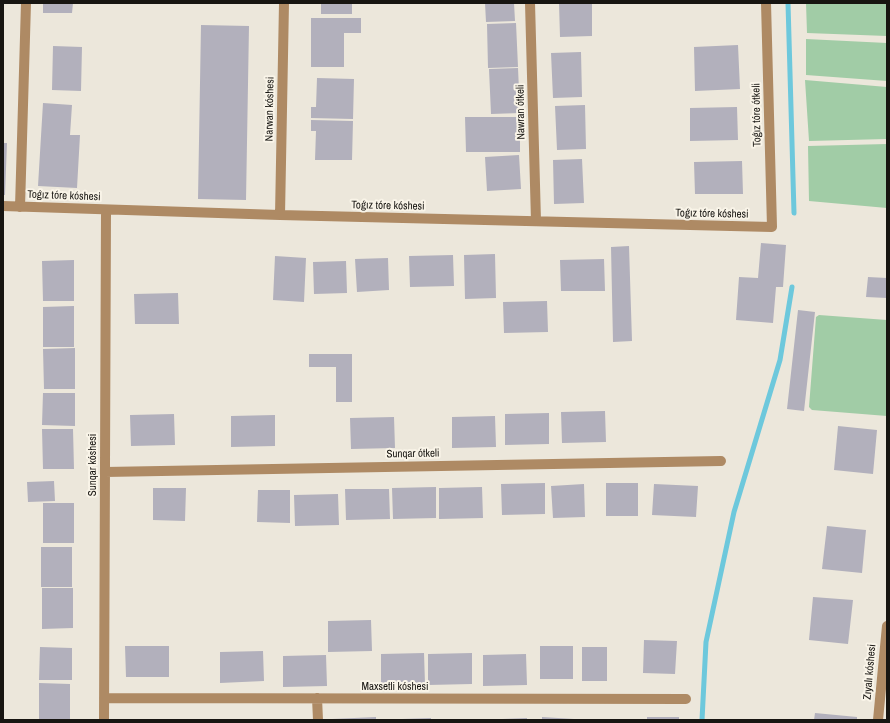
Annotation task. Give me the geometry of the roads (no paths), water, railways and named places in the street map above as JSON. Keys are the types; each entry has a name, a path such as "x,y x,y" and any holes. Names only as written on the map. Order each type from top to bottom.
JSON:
{"street":[{"path":"20,206 26,3"},
{"name":"Narwan kóshesi","path":"280,215 284,3"},
{"name":"Nawran ótkeli","path":"530,3 536,221"},
{"name":"Toǵız tóre ótkeli","path":"766,3 772,227"},
{"name":"Toǵız tóre kóshesi","path":"3,206 280,215 772,227"},
{"name":"Sunqar kóshesi","path":"104,720 106,210"},
{"name":"Sunqar ótkeli","path":"105,472 721,461"},
{"name":"Zıyalı kóshesi","path":"878,720 887,626"},
{"name":"Maxsetli kóshesi","path":"104,698 686,699"},
{"path":"317,698 318,720"}],"waterway":[{"path":"788,3 794,213"},
{"path":"702,720 706,642 734,512 780,360 792,287"}]}
